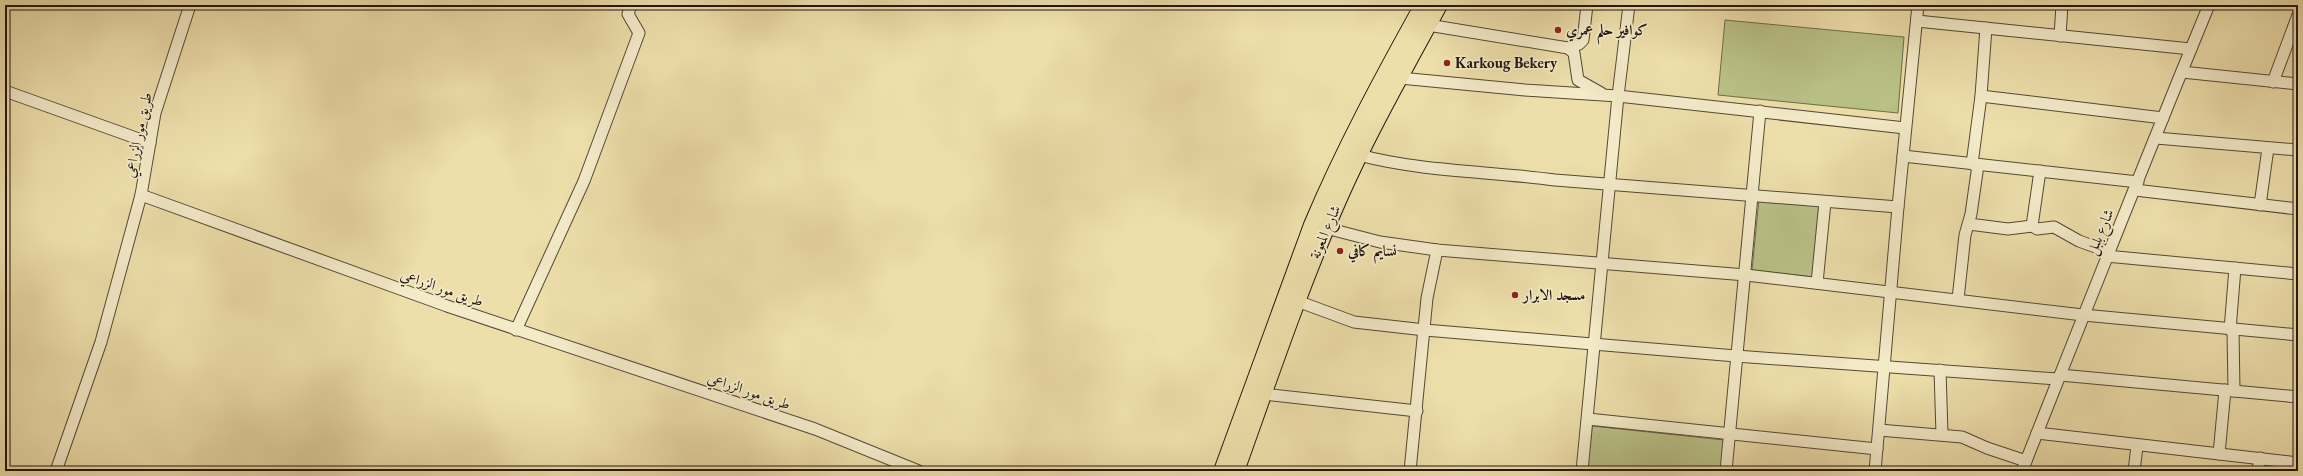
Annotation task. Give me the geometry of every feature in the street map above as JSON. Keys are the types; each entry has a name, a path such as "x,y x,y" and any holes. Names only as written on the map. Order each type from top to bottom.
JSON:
{"highway":[{"name":"شارع المعونة","path":"1222,471 1312,225 1327,189 1356,128 1423,5"},
{"name":"شارع المعونة","path":"1236,471 1297,301 1326,228 1360,154 1439,5"}],"street":[{"name":"طريق مور الزراعي","path":"190,5 156,113 141,195 516,330 815,429 919,471"},
{"path":"516,330 584,181 639,33 628,14 631,5"},
{"path":"1428,25 1568,48 1579,44 1583,40 1587,5"},
{"path":"1582,471 1609,183 1629,5"},
{"path":"1875,471 1898,207 1918,5"},
{"path":"2060,36 2062,5"},
{"name":"شارع بلبل","path":"2024,466 2106,256 2156,138 2209,5"},
{"path":"2273,82 2298,15"},
{"path":"1917,22 2191,49"},
{"path":"1958,299 1965,235 1969,224 1986,28"},
{"path":"1568,48 1574,53 1578,80 1604,94"},
{"path":"2182,72 2298,84"},
{"path":"1400,78 1525,90 1604,94 1906,128"},
{"path":"5,91 150,143"},
{"path":"1981,96 2163,118"},
{"path":"1726,471 1736,356 1746,276 1760,111"},
{"path":"2156,138 2298,150"},
{"path":"2260,205 2268,148"},
{"path":"1360,154 1393,164 1510,174 1574,182 1609,183 1898,207"},
{"path":"1903,156 2040,171 2260,205 2298,209"},
{"path":"2032,226 2040,171"},
{"path":"56,471 101,342 141,195"},
{"path":"1817,283 1826,202"},
{"path":"1969,224 2018,229 2032,226 2037,229 2054,228 2079,241 2101,249 2106,256 2298,274"},
{"path":"1326,228 1380,242 1436,250 1602,262 1817,283 2083,315 2298,335"},
{"path":"1410,471 1427,298 1436,250"},
{"path":"2219,454 2230,391 2235,268"},
{"path":"1297,301 1354,322 1425,330 1736,356 2059,377 2298,397"},
{"path":"1940,370 1942,434"},
{"path":"1264,394 1417,411"},
{"path":"1588,419 1730,435 1877,449"},
{"path":"1879,430 1942,434 1962,437 2024,466"},
{"path":"2036,433 2137,446 2298,462"},
{"path":"2134,471 2137,446"},
{"path":"2258,471 2260,458"}],"green space":[{"path":"1725,20 1904,37 1898,113 1718,95"},
{"path":"1759,199 1822,205 1814,277 1752,270"},
{"path":"1592,426 1724,440 1721,471 1587,471"}],"place":[{"name":"كوافير حلم عمري","path":"1558,30"},
{"name":"Karkoug Bekery","path":"1447,63"},
{"name":"نسايم كافي","path":"1340,251"},
{"name":"مسجد الابرار","path":"1515,295"}]}
